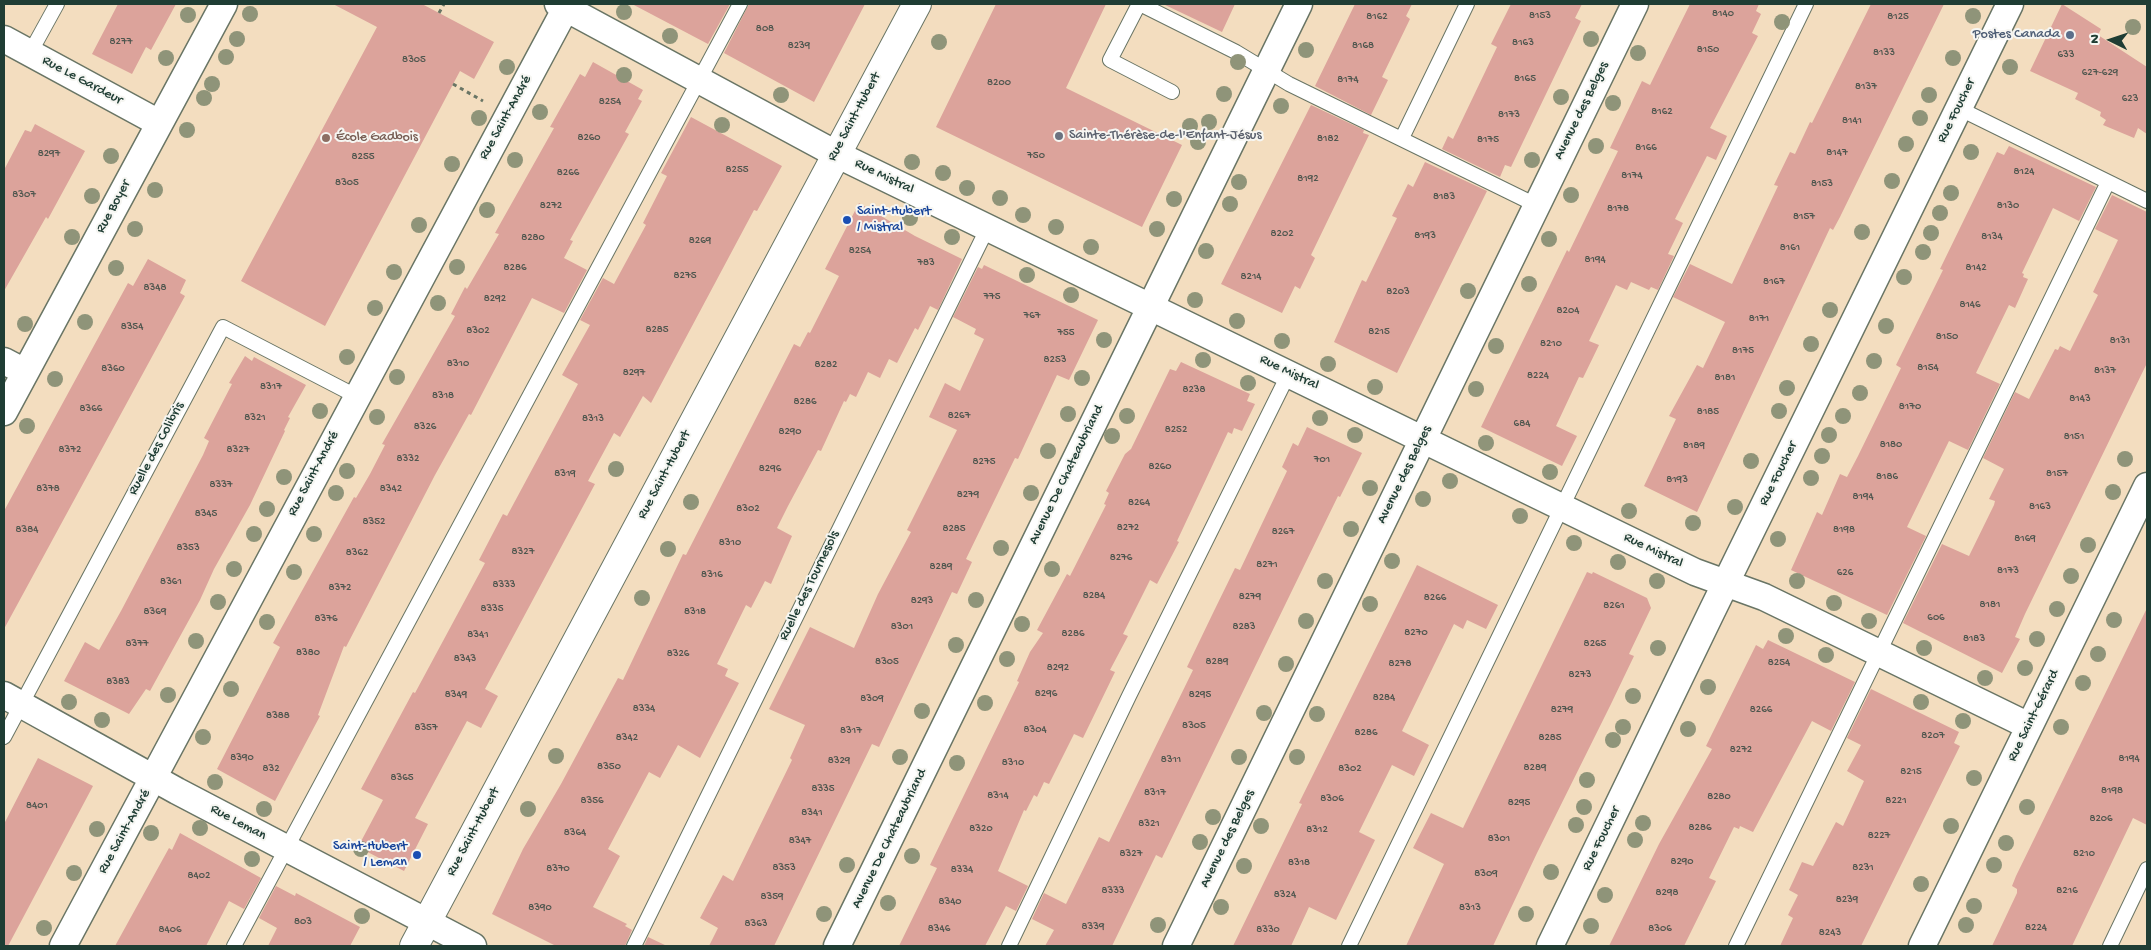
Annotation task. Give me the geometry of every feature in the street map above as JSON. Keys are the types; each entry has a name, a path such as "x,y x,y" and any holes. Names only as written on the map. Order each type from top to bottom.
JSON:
{"street":[{"name":"Rue Boyer","path":"4,412 14,367 159,123 224,4"},
{"name":"Rue Saint-Hubert","path":"414,946 917,4"},
{"name":"Avenue De Chateaubriand","path":"837,946 1299,4"},
{"name":"Avenue des Belges","path":"1176,946 1635,4"},
{"name":"Rue Foucher","path":"1550,946 2010,4"},
{"name":"Rue Mistral","path":"564,5 836,154 1150,305 1695,572 1764,597 2028,726"},
{"name":"Rue Saint-André","path":"63,946 155,778 564,5"},
{"name":"Rue Le Gardeur","path":"4,39 159,123"},
{"name":"Rue Saint-Gérard","path":"1922,946 2147,486"},
{"name":"Rue Leman","path":"13,700 155,778 473,946"}],"lane":[{"path":"30,53 56,4"},
{"path":"234,946 740,4"},
{"path":"1172,92 1110,60 1140,4 1236,52 1289,84 1536,205"},
{"path":"1402,138 1468,4"},
{"path":"1349,946 1806,4"},
{"path":"1958,108 2147,201"},
{"path":"1736,946 2108,182"},
{"name":"Ruelle des Tournesols","path":"634,946 988,227"},
{"name":"Ruelle des Colibris","path":"13,700 223,326 356,396"},
{"path":"1009,946 1129,696 1289,373"},
{"path":"4,737 13,700"},
{"path":"2110,946 2147,869"}],"path":[{"path":"439,12 444,4"},
{"path":"453,84 483,101"}],"building":[{"path":"118,4 176,4 151,50 146,47 132,74 92,54"},
{"path":"333,4 422,4 494,42 474,79 460,71 325,326 241,281 377,27"},
{"path":"632,4 730,4 708,44"},
{"path":"749,4 865,4 814,102 724,53"},
{"name":"Sainte-Thérèse-de-l'Enfant-Jésus","path":"996,4 1106,4 1066,88 1182,145 1142,227 936,127"},
{"path":"1163,4 1235,4 1222,32"},
{"path":"1355,4 1412,4 1406,16 1410,19 1382,77 1388,80 1371,115 1315,86"},
{"path":"1511,4 1582,4 1575,18 1581,21 1511,167 1505,165 1500,177 1442,149 1448,136 1453,139 1497,47 1491,44"},
{"path":"1690,4 1759,4 1756,11 1761,14 1752,33 1758,36 1710,128 1727,136 1716,160 1707,156 1675,219 1683,223 1668,254 1674,256 1658,290 1651,287 1649,290 1631,282 1627,290 1616,285 1589,341 1599,345 1583,378 1579,377 1556,426 1577,436 1562,466 1481,427 1567,250 1569,252 1618,151 1610,148 1642,81 1650,85"},
{"path":"1871,4 1944,4 1840,217 1833,230 1830,228 1697,512 1644,486 1676,419 1669,416 1697,365 1703,368 1725,322 1673,297 1690,264 1732,284 1778,186 1774,185 1790,152 1795,154 1810,122 1812,123"},
{"path":"2062,4 2101,29 2098,35 2147,67 2147,134 2138,128 2134,138 2103,125 2106,120 2100,116 2101,112 2075,99 2078,93 2030,71"},
{"path":"593,62 643,90 638,99 642,101 625,132 629,134 570,240 573,241 564,258 587,270 564,313 532,298 471,415 469,414 435,475 346,647 344,646 318,715 320,716 275,801 217,769 280,647 273,643 354,497 356,498 370,474 385,445 382,444 455,316 451,314 465,287 467,289 499,234 495,233 554,128 550,127 580,74 585,77"},
{"path":"1311,105 1364,130 1363,133 1369,135 1311,255 1315,258 1300,289 1295,286 1282,313 1221,284"},
{"path":"691,117 782,166 757,211 754,210 651,403 643,396 620,437 614,433 588,481 595,484 485,689 498,696 481,728 467,721 415,818 428,824 404,871 358,847 383,800 361,789 485,563 479,560 503,514 507,516 578,384 562,375 590,325 580,320 603,278 614,284 646,225 643,223 667,176 661,173"},
{"path":"35,124 85,151 48,219 46,217 4,291 4,170 25,130 31,132"},
{"path":"2009,146 2096,187 2079,221 2053,208 2022,273 2024,274 2023,277 2028,279 2015,308 2009,305 1976,373 2000,384 1968,450 1949,441 1907,527 1926,536 1887,615 1791,570 1817,512 1822,515 1840,474 1847,477 1858,456 1901,368 1896,365 1943,270 1940,269 1997,152 2004,155"},
{"path":"1425,162 1487,191 1397,373 1334,342 1362,280 1366,282 1397,218 1392,216 1408,184 1413,187"},
{"path":"2112,195 2147,212 2147,363 2025,614 2015,637 2020,639 2002,673 1903,623 1942,544 1969,556 1994,505 1995,501 1989,499 2004,469 1983,458 2015,392 2029,399 2055,349 2058,350 2060,346 2070,351 2098,295 2093,292 2118,240 2095,229"},
{"path":"859,203 915,236 962,259 938,310 930,306 918,330 915,328 897,363 889,359 880,378 868,372 856,397 850,394 846,402 844,401 821,451 818,450 788,506 777,528 792,536 771,584 765,581 751,608 746,605 717,664 728,669 725,676 739,683 700,758 678,745 660,778 649,772 608,849 620,856 593,907 627,924 625,926 632,930 625,946 556,946 492,914 523,849 561,784 618,678 623,680 683,554 686,555 794,344 800,347 808,332 810,333 839,276 825,269"},
{"path":"148,259 186,280 180,293 185,296 4,629 4,511 128,283 133,286"},
{"path":"984,265 1098,320 1069,380 1057,375 1018,459 1015,458 966,559 972,562 957,594 952,592 879,747 872,744 774,946 709,946 718,928 700,918 723,875 733,881 792,760 790,758 805,725 769,709 810,627 854,648 878,594 911,532 907,530 957,430 929,417 945,383 960,391 984,339 974,334 976,329 953,317 978,267 982,269"},
{"path":"245,356 252,361 254,357 306,385 288,417 290,418 285,431 250,505 214,569 200,600 150,691 146,689 129,714 64,681 85,642 99,650 121,611 203,455 209,441 204,438 232,384 229,383"},
{"path":"1181,362 1250,394 1247,401 1255,404 1242,431 1234,428 1232,434 1228,432 1177,541 1179,542 1157,584 1150,580 1123,634 1128,636 1110,670 1115,672 1083,738 1074,734 1049,784 1044,782 1037,797 1034,795 1026,811 1024,810 998,871 1028,886 1016,911 1006,906 985,946 899,946 937,868 930,865 1019,682 1017,681 1030,652 1043,633 1037,630 1067,574 1070,576 1106,505 1104,504 1109,493 1106,491 1125,454 1131,449 1170,369 1176,371"},
{"path":"1307,427 1362,453 1340,497 1338,496 1162,858 1156,855 1112,946 1045,946 1054,930 1032,919 1044,893 1066,904 1099,837 1109,842 1193,670 1187,667 1235,568 1240,570 1287,471 1282,467 1293,443 1298,446"},
{"path":"1417,565 1498,605 1486,629 1467,620 1463,629 1454,624 1402,731 1429,745 1414,776 1392,765 1359,832 1375,840 1336,920 1309,907 1291,946 1233,946 1302,804 1299,803"},
{"path":"1587,572 1592,574 1593,572 1647,598 1651,608 1629,654 1634,656 1611,704 1493,946 1406,946 1444,864 1413,848 1431,813 1463,828"},
{"path":"2147,608 2147,825 2133,818 2072,946 1992,946 2017,893 2017,889 2012,886 2016,876"},
{"path":"1768,640 1855,682 1831,731 1812,721 1753,832 1740,826 1739,829 1734,827 1709,878 1716,881 1684,946 1609,946 1659,844 1712,749 1706,746 1756,645 1763,649"},
{"path":"1871,689 1959,732 1954,743 1960,746 1861,946 1780,946 1793,918 1788,915 1798,895 1789,890 1802,862 1813,866 1836,822 1843,826 1864,781 1847,771 1861,745 1847,738"},
{"path":"38,758 93,786 8,946 4,946 4,824"},
{"path":"180,833 261,878 244,909 229,901 206,946 115,946 169,848 172,850"},
{"path":"276,886 295,896 296,893 360,927 350,946 268,946 277,928 259,918"},
{"path":"648,937 667,946 644,946"}],"place":[{"name":"Postes Canada","path":"2070,35"},
{"name":"Sainte-Thérèse-de-l'Enfant-Jésus","path":"1059,136"},
{"name":"École Gadbois","path":"326,138"},
{"name":"Saint-Hubert / Mistral","path":"847,220"},
{"name":"Saint-Hubert / Leman","path":"417,855"}]}
